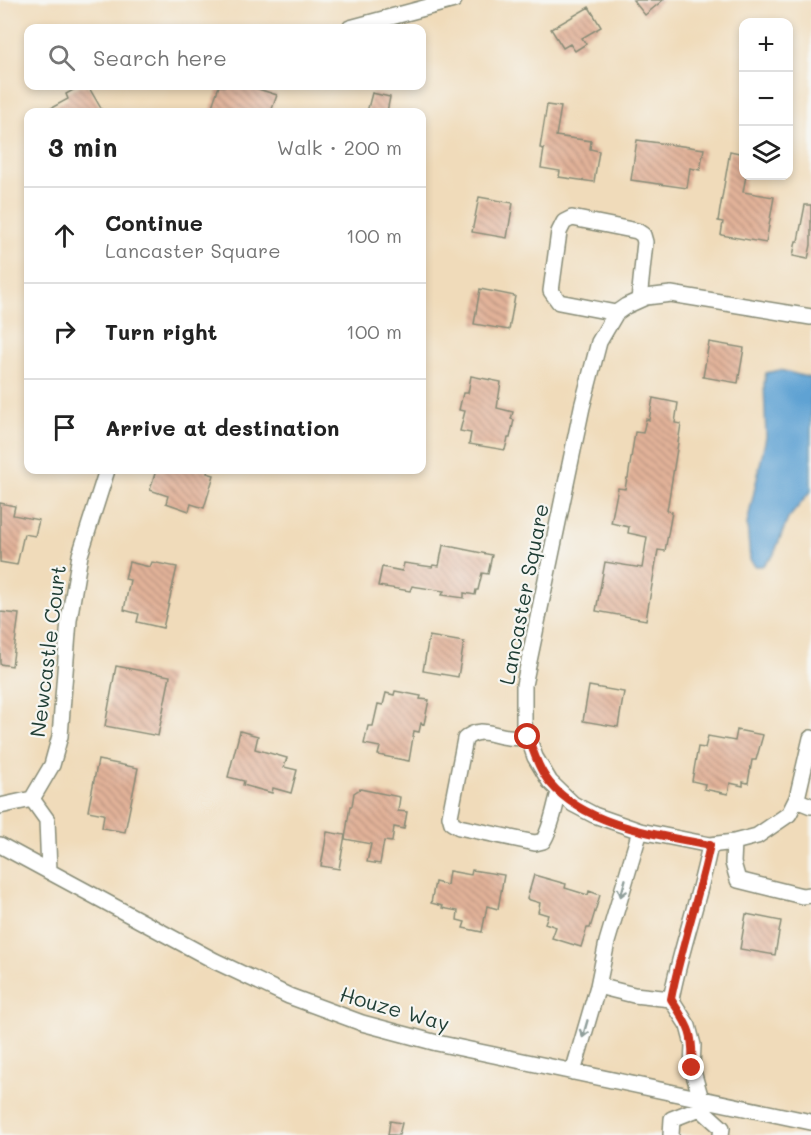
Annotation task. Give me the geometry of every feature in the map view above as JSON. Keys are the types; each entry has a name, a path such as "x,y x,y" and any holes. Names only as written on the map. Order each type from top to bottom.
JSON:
{"street":[{"path":"365,24 454,0"},
{"path":"639,300 645,242 643,235 637,231 572,218 564,222 560,232 551,291 559,302 616,313 646,297 671,294 811,317"},
{"name":"Lancaster Square","path":"616,313 599,342 582,406 524,685 524,724 535,757 550,782 561,793 573,804 594,815 640,831 710,845 757,836 789,814 803,776 811,738"},
{"name":"Newcastle Court","path":"32,799 52,765 60,736 69,620 80,555 106,474"},
{"path":"528,737 507,737 482,732 472,733 465,739 450,816 452,823 459,827 535,843 543,841 548,834 558,796 561,793"},
{"path":"0,806 32,799 47,820 49,871"},
{"path":"796,800 811,806"},
{"path":"573,1072 598,986 607,942 640,831"},
{"path":"734,842 733,863 738,880 801,896 811,895"},
{"name":"Houze Way","path":"0,845 215,961 289,996 362,1023 437,1043 573,1072 700,1103 811,1122"},
{"path":"710,845 671,999 688,1026 693,1045 692,1068 700,1103 722,1128 720,1135"},
{"path":"598,986 656,999 671,999"},
{"path":"671,1135 672,1119 700,1103"}],"water":[{"path":"780,370 811,378 811,491 788,519 773,556 762,566 755,566 750,560 747,524 766,437 764,384 766,373"}],"building":[{"path":"633,0 663,0 645,15"},
{"path":"589,7 601,27 582,38 586,44 575,51 570,44 563,48 551,29"},
{"path":"73,90 90,90 101,108 51,108 68,99 66,94"},
{"path":"218,90 261,90 277,95 272,108 211,108"},
{"path":"372,93 390,97 388,108 368,108"},
{"path":"547,105 561,107 556,136 591,141 590,149 599,151 594,182 559,177 560,171 541,168 544,149 540,148"},
{"path":"637,140 704,149 700,170 690,168 687,188 631,180"},
{"path":"730,151 739,153 739,180 745,180 743,192 774,197 766,243 721,235 723,222 718,221"},
{"path":"479,197 513,203 507,238 472,232"},
{"path":"805,205 811,205 811,245 808,259 793,256"},
{"path":"480,289 515,296 509,330 474,324"},
{"path":"709,342 744,348 738,383 703,377"},
{"path":"471,376 501,382 497,408 513,412 511,419 514,420 505,450 469,444 471,433 460,431 465,411 459,410 463,393 468,393"},
{"path":"653,398 678,403 675,423 681,424 667,511 672,512 665,551 658,550 646,620 596,611 605,562 642,568 647,537 628,533 629,527 611,523 618,488 625,489 628,478 635,432 643,433 646,419 649,420"},
{"path":"155,474 214,475 204,508 191,504 189,511 166,503 168,496 150,490"},
{"path":"0,503 15,506 13,515 39,520 35,536 24,534 17,565 0,562"},
{"path":"443,545 492,555 488,574 482,573 475,595 464,593 464,598 442,595 444,591 412,586 410,591 378,586 382,567 402,571 404,563 439,566"},
{"path":"129,562 150,567 152,562 177,567 163,628 137,622 139,614 124,610 130,580 125,579"},
{"path":"0,612 19,614 12,666 0,664"},
{"path":"429,636 464,642 458,677 423,671"},
{"path":"116,666 170,676 158,736 105,726"},
{"path":"589,686 624,692 618,727 583,721"},
{"path":"395,691 421,696 420,699 429,700 424,724 421,723 419,732 414,731 409,761 378,755 380,747 364,744 368,726 373,726 378,704 383,705 386,693 394,695"},
{"path":"737,730 763,735 756,760 752,760 748,783 743,782 743,786 730,783 728,794 704,789 705,784 692,781 698,747 705,748 708,736 735,741"},
{"path":"240,731 258,736 255,749 287,758 284,767 297,770 291,793 273,788 272,793 243,785 244,781 228,777"},
{"path":"98,760 138,768 125,832 102,828 104,814 88,811"},
{"path":"360,789 400,797 398,811 407,812 404,829 394,827 392,842 384,841 380,864 367,862 371,844 345,839 350,806 352,806 354,793"},
{"path":"327,832 345,835 339,869 321,866"},
{"path":"472,870 504,875 498,909 487,906 482,932 463,928 465,922 457,920 458,911 431,903 435,882 447,885 449,871 471,875"},
{"path":"534,875 566,884 565,888 588,895 589,891 600,895 590,928 587,928 581,947 552,938 556,927 545,923 548,915 538,912 540,903 527,899"},
{"path":"746,914 781,921 775,955 740,949"},
{"path":"390,1121 402,1123 399,1135 388,1135"}],"route":[{"path":"528,737 535,757 550,782 573,804 594,815 640,831 710,845 671,999 688,1026 693,1045 692,1068"}]}
